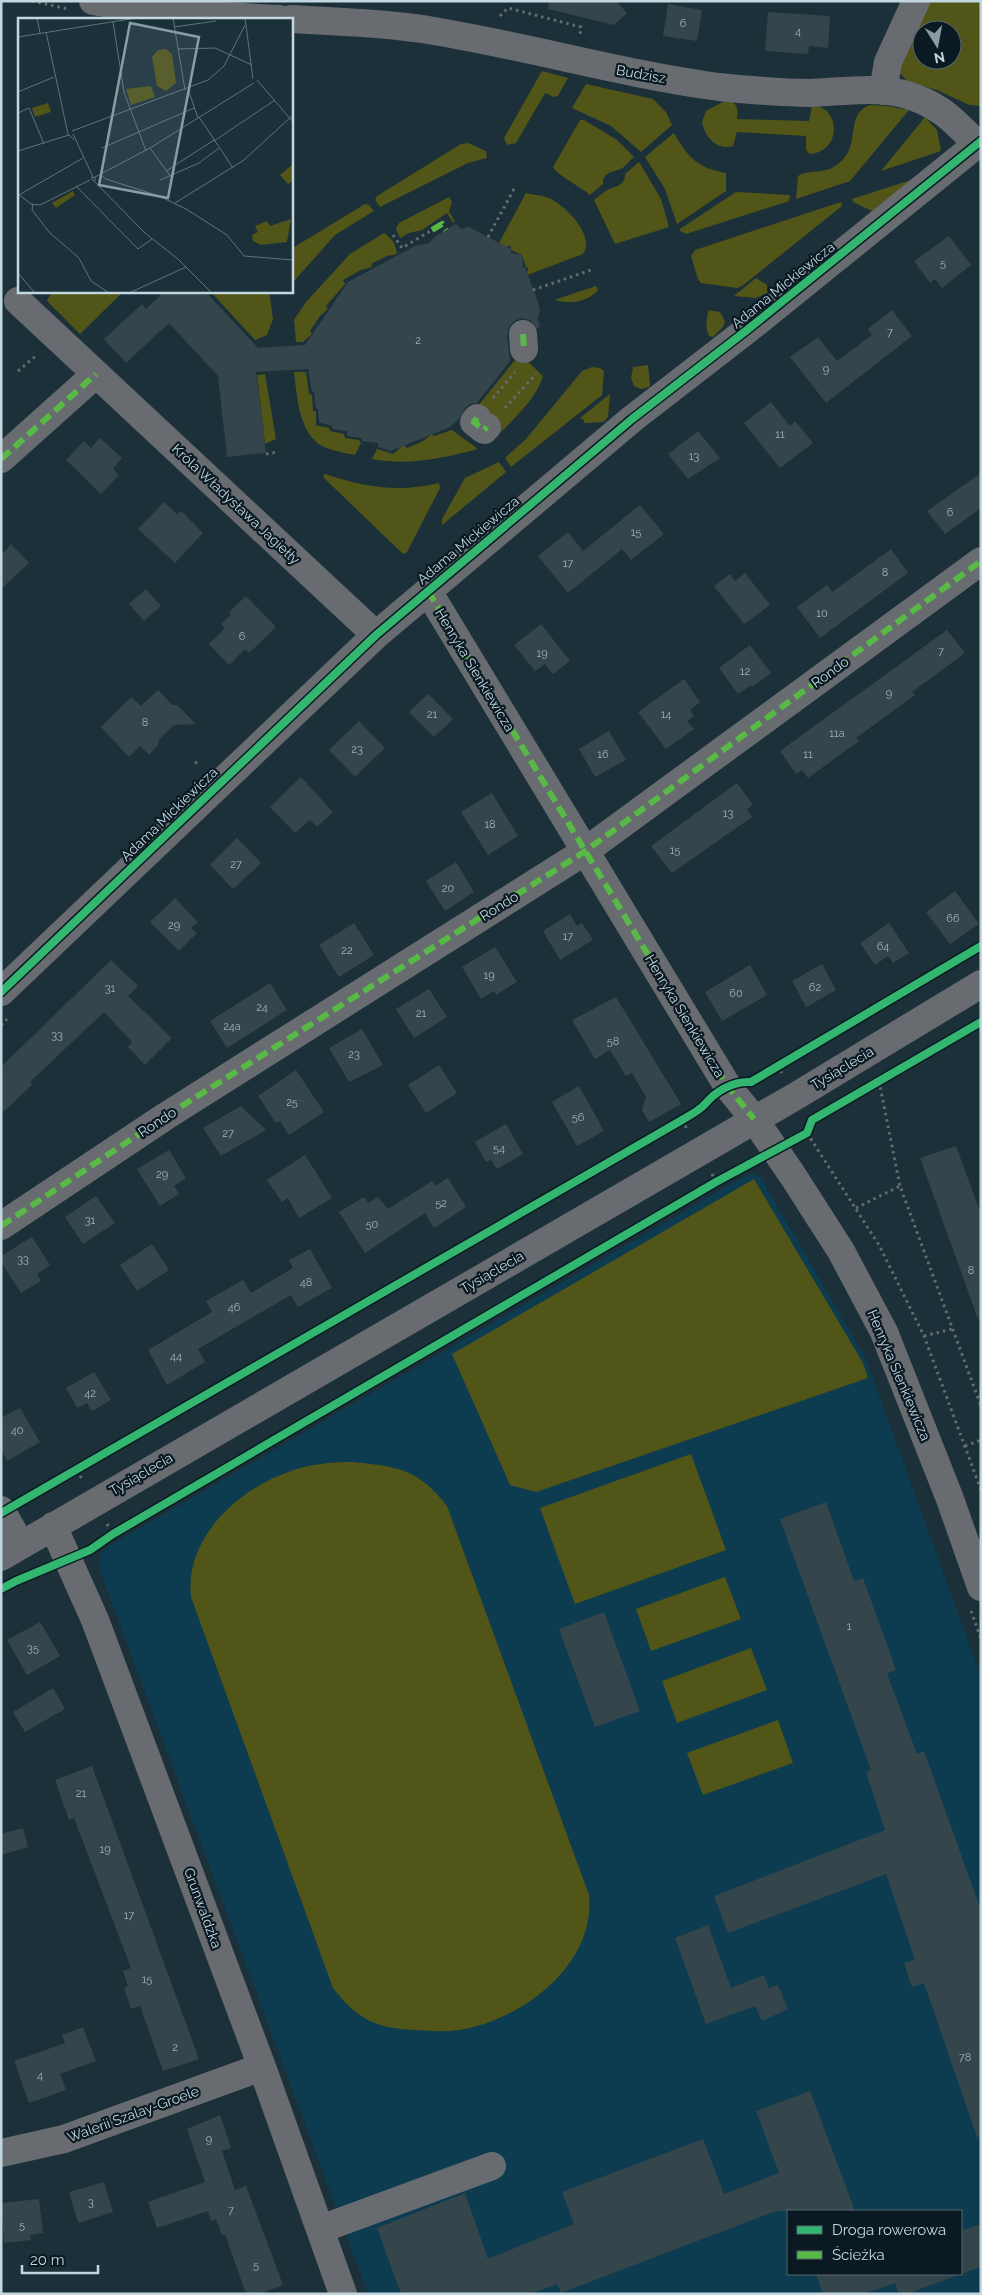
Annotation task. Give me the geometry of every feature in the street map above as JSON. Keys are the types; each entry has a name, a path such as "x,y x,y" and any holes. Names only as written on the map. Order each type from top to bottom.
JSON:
{"street":[{"path":"93,1 168,12 264,18"},
{"path":"883,91 888,62 916,1"},
{"name":"Budzisz","path":"292,19 432,30 515,46 638,74 730,88 807,93 883,91 902,94 927,102 946,113 979,142"},
{"name":"Adama Mickiewicza","path":"1,992 376,635 632,419 763,317 979,142"},
{"name":"Króla Władysława Jagiełły","path":"17,301 89,358 376,635"},
{"path":"1,459 89,358"},
{"name":"Rondo","path":"1,1226 166,1116 584,852 981,561"},
{"name":"Henryka Sienkiewicza","path":"428,591 584,852 728,1087 776,1150 841,1251 884,1332 950,1499 981,1587"},
{"name":"Tysiąclecia","path":"11,1551 754,1119 981,984"},
{"path":"1,1510 11,1551"},
{"name":"Grunwaldzka","path":"53,1526 96,1620 344,2294"},
{"name":"Walerii Szalay-Groele","path":"1,2154 64,2138 262,2067"},
{"path":"321,2229 492,2166"}],"path":[{"path":"488,237 515,187"},
{"path":"393,235 402,248 432,230"},
{"path":"533,290 590,270"},
{"path":"529,351 518,368 482,422 529,351"},
{"path":"266,454 278,452"},
{"path":"195,762 199,765"},
{"path":"879,1081 900,1186 981,1406"},
{"path":"856,1208 900,1186"},
{"path":"924,1336 952,1329"},
{"path":"965,1446 981,1440"}],"shaded area":[{"path":"750,1173 760,1176 866,1359 981,1677 981,2294 368,2294 99,1568 101,1553 109,1546"}],"green space":[{"path":"927,1 981,1 981,106 969,105 937,90 907,81 898,71 912,37 912,70 962,70 962,20 919,20"},
{"path":"542,71 568,78 558,96 554,97 545,93 516,143 507,145 504,138"},
{"path":"586,84 653,99 666,112 672,125 641,152 611,126 572,108"},
{"path":"725,101 735,104 737,119 809,121 812,106 821,107 828,112 832,120 834,128 833,137 821,151 810,154 806,150 806,136 737,132 733,146 717,145 709,138 702,122 706,111"},
{"path":"870,105 909,110 850,181 796,199 798,176 804,173 826,170 838,164 844,158 851,144 858,114"},
{"path":"925,117 937,130 941,151 881,171"},
{"path":"580,120 584,120 617,140 634,157 623,168 606,175 603,184 590,195 559,174 553,167"},
{"path":"674,133 689,155 701,165 726,173 726,191 677,224 665,189 645,157"},
{"path":"468,143 486,151 487,158 468,163 380,207 375,200 377,196 461,144"},
{"path":"639,162 661,199 669,227 615,244 594,200 607,190 623,182 625,174"},
{"path":"911,180 872,211 853,202 852,199"},
{"path":"736,192 790,195 789,201 686,234 680,231 680,229"},
{"path":"526,193 549,198 570,214 582,230 585,239 586,247 583,254 527,275 528,268 522,255 511,250 511,246 503,247 499,243"},
{"path":"449,197 452,202 449,212 455,221 453,223 447,213 422,230 409,233 400,238 396,229 399,223"},
{"path":"841,202 842,206 742,286 737,288 701,283 698,279 691,256 695,250"},
{"path":"365,204 369,205 374,211 335,235 295,280 292,281 292,248"},
{"path":"384,233 393,242 397,254 387,256 371,264 372,267 361,270 343,280 345,284 326,306 328,309 320,316 310,331 312,334 303,342 296,342 294,320 306,302 350,254"},
{"path":"756,278 767,285 767,293 756,298 734,296"},
{"path":"596,286 598,290 589,298 583,300 566,302 554,300"},
{"path":"52,292 123,292 80,334 47,301"},
{"path":"211,292 269,292 273,319 267,335 255,340"},
{"path":"709,310 720,312 725,321 723,327 713,337 709,336 707,329"},
{"path":"520,354 543,376 528,403 491,442 465,422"},
{"path":"648,365 649,387 641,389 634,386 631,378 633,367"},
{"path":"592,367 600,368 604,371 602,395 511,467 505,458 526,439 582,371"},
{"path":"294,372 306,372 309,394 312,395 313,411 316,411 316,425 344,434 345,438 359,440 361,443 355,455 324,447 309,434 304,425 298,404"},
{"path":"265,374 276,439 265,444 257,375"},
{"path":"610,394 608,417 603,422 584,423 584,420 580,418"},
{"path":"452,430 478,449 426,460 399,462 372,459 377,449 393,454 404,445 407,448 423,441 432,434 434,436"},
{"path":"499,462 506,472 442,525 442,519 465,478"},
{"path":"323,475 381,487 409,488 439,483 440,488 407,552 403,554 324,478"},
{"path":"754,1179 863,1363 868,1378 536,1492 510,1485 452,1354"},
{"path":"691,1454 726,1550 575,1604 540,1508"},
{"path":"352,1462 381,1465 406,1472 427,1484 447,1506 589,1895 588,1920 580,1944 568,1966 550,1985 530,2001 507,2015 459,2030 420,2030 381,2025 355,2011 333,1988 191,1597 191,1575 196,1555 206,1536 219,1518 235,1503 271,1479 291,1471 321,1464"},
{"path":"725,1577 741,1619 651,1651 636,1609"},
{"path":"751,1648 767,1690 677,1723 662,1681"},
{"path":"778,1720 793,1763 703,1795 687,1753"}],"building":[{"path":"549,1 616,1 627,13 614,25 548,9"},
{"path":"668,4 702,10 697,41 663,36"},
{"path":"768,12 830,16 828,48 809,46 808,54 765,51"},
{"path":"456,224 461,229 469,227 511,249 511,253 522,255 523,267 525,267 539,305 540,312 537,318 540,326 537,329 530,320 522,318 514,321 507,335 510,361 477,403 470,404 465,408 459,419 450,427 391,451 378,447 378,443 362,441 362,438 347,436 347,431 332,429 332,426 319,422 318,409 316,408 314,392 312,392 308,369 256,372 266,453 227,457 218,376 169,323 126,363 104,339 142,304 146,309 164,292 206,292 258,348 305,345 348,282 415,246 429,243 436,236"},
{"path":"949,236 971,265 942,288 935,279 930,283 914,261"},
{"path":"892,310 912,336 826,403 790,357 818,337 837,361 872,335 868,329"},
{"path":"771,402 790,426 795,421 813,443 780,468 744,423"},
{"path":"698,431 720,458 688,479 668,454"},
{"path":"100,438 122,458 113,469 119,475 101,494 66,460 84,441 91,448"},
{"path":"981,473 981,508 945,534 927,511"},
{"path":"164,502 177,514 181,511 203,533 175,563 138,529"},
{"path":"640,505 664,534 631,560 622,549 568,593 538,556 568,532 583,551"},
{"path":"11,544 29,563 1,589 1,555"},
{"path":"891,549 908,573 820,638 797,607 827,585 832,592"},
{"path":"745,573 770,605 744,624 714,586 730,574 735,581"},
{"path":"146,589 161,606 144,621 129,604"},
{"path":"246,596 276,627 249,653 245,649 229,665 209,644 225,628 221,624 231,614 229,612"},
{"path":"541,624 570,661 553,674 545,664 535,671 514,645"},
{"path":"947,630 965,653 912,692 915,695 856,738 859,741 808,778 802,770 796,774 780,751"},
{"path":"750,645 771,673 752,687 751,685 738,694 719,668"},
{"path":"684,679 700,702 690,710 694,716 687,721 694,729 666,749 638,712"},
{"path":"158,690 172,705 177,705 196,724 174,725 159,740 158,745 149,755 140,746 129,757 101,727 131,697 141,706"},
{"path":"428,694 453,719 434,737 409,712"},
{"path":"359,721 385,748 355,777 329,750"},
{"path":"609,731 626,760 595,777 579,749"},
{"path":"301,777 333,812 317,827 310,820 295,833 270,807"},
{"path":"737,783 753,805 747,809 752,817 672,873 651,846"},
{"path":"492,793 518,836 488,855 461,812"},
{"path":"237,838 261,863 233,889 210,865"},
{"path":"456,862 474,892 445,911 426,881"},
{"path":"955,891 979,924 950,944 926,912"},
{"path":"175,898 198,922 191,928 197,933 179,951 150,922"},
{"path":"570,914 577,926 582,923 593,940 560,960 543,931"},
{"path":"354,923 374,955 339,977 319,945"},
{"path":"889,923 909,953 893,963 888,956 875,965 860,943"},
{"path":"495,947 517,982 496,995 494,991 481,999 462,967"},
{"path":"111,960 138,986 128,996 172,1038 145,1065 128,1047 132,1042 104,1012 30,1082 32,1085 1,1114 1,1067"},
{"path":"822,964 836,990 806,1007 792,981"},
{"path":"750,965 767,995 722,1021 705,992"},
{"path":"270,983 287,1010 227,1048 210,1021"},
{"path":"429,989 447,1017 414,1038 396,1009"},
{"path":"616,997 681,1104 649,1122 642,1110 646,1097 632,1073 626,1076 610,1050 595,1059 572,1020"},
{"path":"362,1029 383,1065 349,1082 329,1048"},
{"path":"439,1065 457,1093 426,1113 408,1085"},
{"path":"296,1070 324,1112 289,1135 280,1121 276,1123 258,1096"},
{"path":"579,1086 604,1131 577,1146 552,1102"},
{"path":"241,1106 266,1130 221,1156 203,1128"},
{"path":"506,1124 523,1154 497,1169 491,1160 486,1162 475,1142"},
{"path":"956,1146 981,1214 981,1319 978,1319 920,1158"},
{"path":"169,1150 186,1178 174,1186 179,1194 160,1206 137,1169"},
{"path":"305,1155 332,1198 299,1218 288,1198 282,1202 267,1180"},
{"path":"448,1178 466,1207 434,1228 425,1213 365,1253 339,1212 364,1197 368,1203 378,1197 388,1209 432,1181 435,1186"},
{"path":"96,1196 115,1223 83,1244 65,1217"},
{"path":"32,1237 50,1265 37,1274 41,1281 21,1293 1,1262 1,1256"},
{"path":"152,1244 169,1270 137,1291 120,1265"},
{"path":"310,1249 332,1288 298,1307 291,1295 198,1349 205,1362 167,1385 148,1350 212,1312 206,1301 243,1280 251,1293 293,1268 289,1260"},
{"path":"94,1372 111,1400 92,1411 87,1403 77,1408 66,1388"},
{"path":"20,1408 40,1442 7,1461 1,1450 1,1418"},
{"path":"826,1502 854,1581 863,1578 896,1670 887,1673 917,1754 924,1751 981,1910 981,2137 977,2137 924,1983 912,1987 904,1963 915,1960 886,1874 728,1933 714,1896 885,1830 866,1772 871,1770 780,1519"},
{"path":"604,1612 640,1711 595,1727 559,1629"},
{"path":"40,1622 60,1656 27,1675 7,1640"},
{"path":"53,1688 65,1709 25,1732 13,1712"},
{"path":"92,1766 199,2059 163,2071 140,2006 131,2009 124,1988 128,1986 123,1971 131,1968 74,1818 69,1820 55,1780"},
{"path":"23,1828 28,1847 1,1855 1,1834"},
{"path":"708,1925 731,1988 764,1975 769,1988 778,1985 788,2009 762,2021 755,2006 706,2024 675,1938"},
{"path":"83,2027 96,2061 60,2074 66,2090 29,2103 14,2061 65,2043 62,2035"},
{"path":"810,2091 855,2210 776,2211 561,2293 557,2284 530,2294 401,2294 377,2228 465,2193 488,2259 574,2224 562,2192 703,2139 724,2194 779,2173 756,2111"},
{"path":"220,2115 231,2148 222,2151 235,2190 246,2186 283,2285 259,2294 246,2294 225,2234 222,2235 216,2219 211,2221 208,2211 157,2228 148,2202 205,2182 187,2129"},
{"path":"104,2182 113,2212 78,2223 69,2192"},
{"path":"39,2199 43,2233 30,2235 31,2240 4,2243 1,2203"},
{"path":"981,2224 981,2267 962,2274 962,2231"},
{"path":"816,2275 955,2276 907,2294 899,2294 895,2283 864,2294 823,2294"}],"marked path":[{"path":"432,230 442,224 446,230"},
{"path":"523,334 524,349"},
{"path":"1,459 96,374"},
{"path":"477,418 474,422 484,430 487,427"},
{"path":"1,1226 166,1116 584,852 981,561"},
{"path":"428,591 728,1087 754,1119"}],"cycle path":[{"path":"1,992 376,635 632,419 747,330 981,141"},
{"path":"1,1513 688,1117 720,1091 731,1085 751,1082 981,946"},
{"path":"1,1589 90,1550 113,1534 716,1182 807,1133 812,1120 981,1022"}]}
